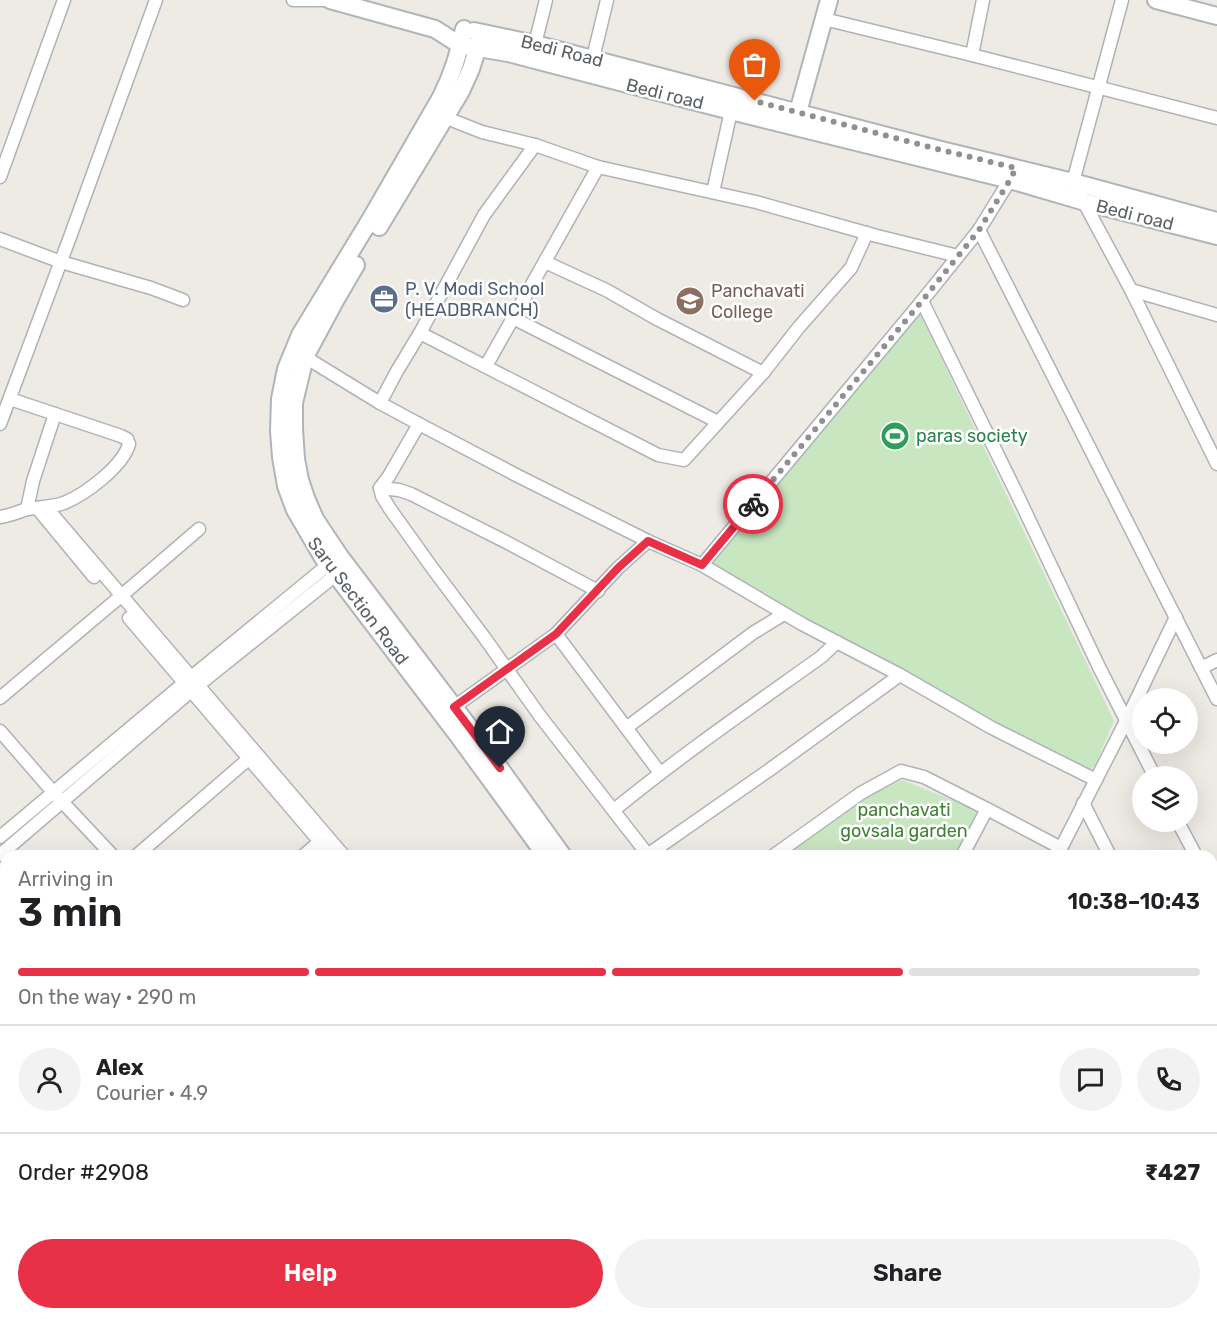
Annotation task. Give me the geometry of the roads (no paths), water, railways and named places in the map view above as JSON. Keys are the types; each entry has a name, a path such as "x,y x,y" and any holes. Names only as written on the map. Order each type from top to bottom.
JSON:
{"street":[{"path":"0,177 64,0"},
{"path":"0,424 156,0"},
{"path":"293,0 323,0"},
{"name":"Bedi Road","path":"330,0 462,37 535,44 592,58 937,149 1013,174 1073,182 1217,221"},
{"path":"535,44 546,0"},
{"path":"592,58 607,0"},
{"path":"798,112 829,0"},
{"path":"972,55 983,0"},
{"path":"1122,0 1073,182 1131,290 1217,464"},
{"path":"1156,0 1217,16"},
{"path":"824,19 1217,118"},
{"name":"Saru Section Road","path":"462,37 451,78 441,97 370,220 300,334 286,369 280,399 279,431 286,486 307,533 338,565 454,707 559,850"},
{"name":"Saru Section Road","path":"480,40 461,91 335,301 305,357 294,403 296,459 306,498 338,565 542,850"},
{"name":"Bedi road","path":"480,40 508,53 731,111 1013,174 1085,202 1217,236"},
{"path":"713,192 731,111"},
{"path":"444,117 482,132 535,145 598,166 756,202 958,256"},
{"path":"380,403 484,215 535,145"},
{"path":"486,366 598,166"},
{"path":"702,565 979,230 1013,174"},
{"path":"979,230 1217,699"},
{"path":"420,333 658,455 684,460 763,373 799,327 851,268 867,233"},
{"path":"0,239 61,262 151,288 183,300"},
{"path":"545,262 606,290 657,319 763,373"},
{"path":"1131,290 1217,315"},
{"path":"922,301 1149,766"},
{"path":"513,318 718,422"},
{"path":"305,357 419,424 648,541 702,565 784,614 900,675 992,728 1096,780"},
{"path":"9,399 121,436 140,447"},
{"path":"55,414 33,481 37,508 323,839 337,850"},
{"path":"380,488 419,424"},
{"path":"0,517 64,503 76,497 111,470 128,450 127,439"},
{"path":"380,488 399,489 411,494 598,591"},
{"path":"380,488 390,509 540,716 614,810 650,850"},
{"path":"0,698 199,529"},
{"path":"454,707 556,634 618,568 648,541"},
{"path":"0,837 57,797 191,684 338,565"},
{"path":"626,728 753,633 784,614"},
{"path":"1060,850 1176,617"},
{"path":"556,634 660,773"},
{"path":"614,810 660,773 821,657 837,642"},
{"path":"1202,668 1217,660"},
{"path":"659,850 900,675"},
{"path":"0,731 57,797 107,850"},
{"path":"143,850 252,756"},
{"path":"781,850 861,793 901,771 924,777 987,808 1056,850"},
{"path":"5,850 57,797"},
{"path":"1083,803 1107,850"},
{"path":"965,850 987,808"},
{"path":"1183,832 1193,850"},
{"path":"310,850 323,839"},
{"path":"323,839 329,850"}],"place":[{"name":"P. V. Modi School (HEADBRANCH)","path":"384,299"},
{"name":"Panchavati College","path":"690,301"},
{"name":"paras society","path":"895,436"}],"park label":[{"name":"panchavati govsala garden","path":"904,820"}]}
